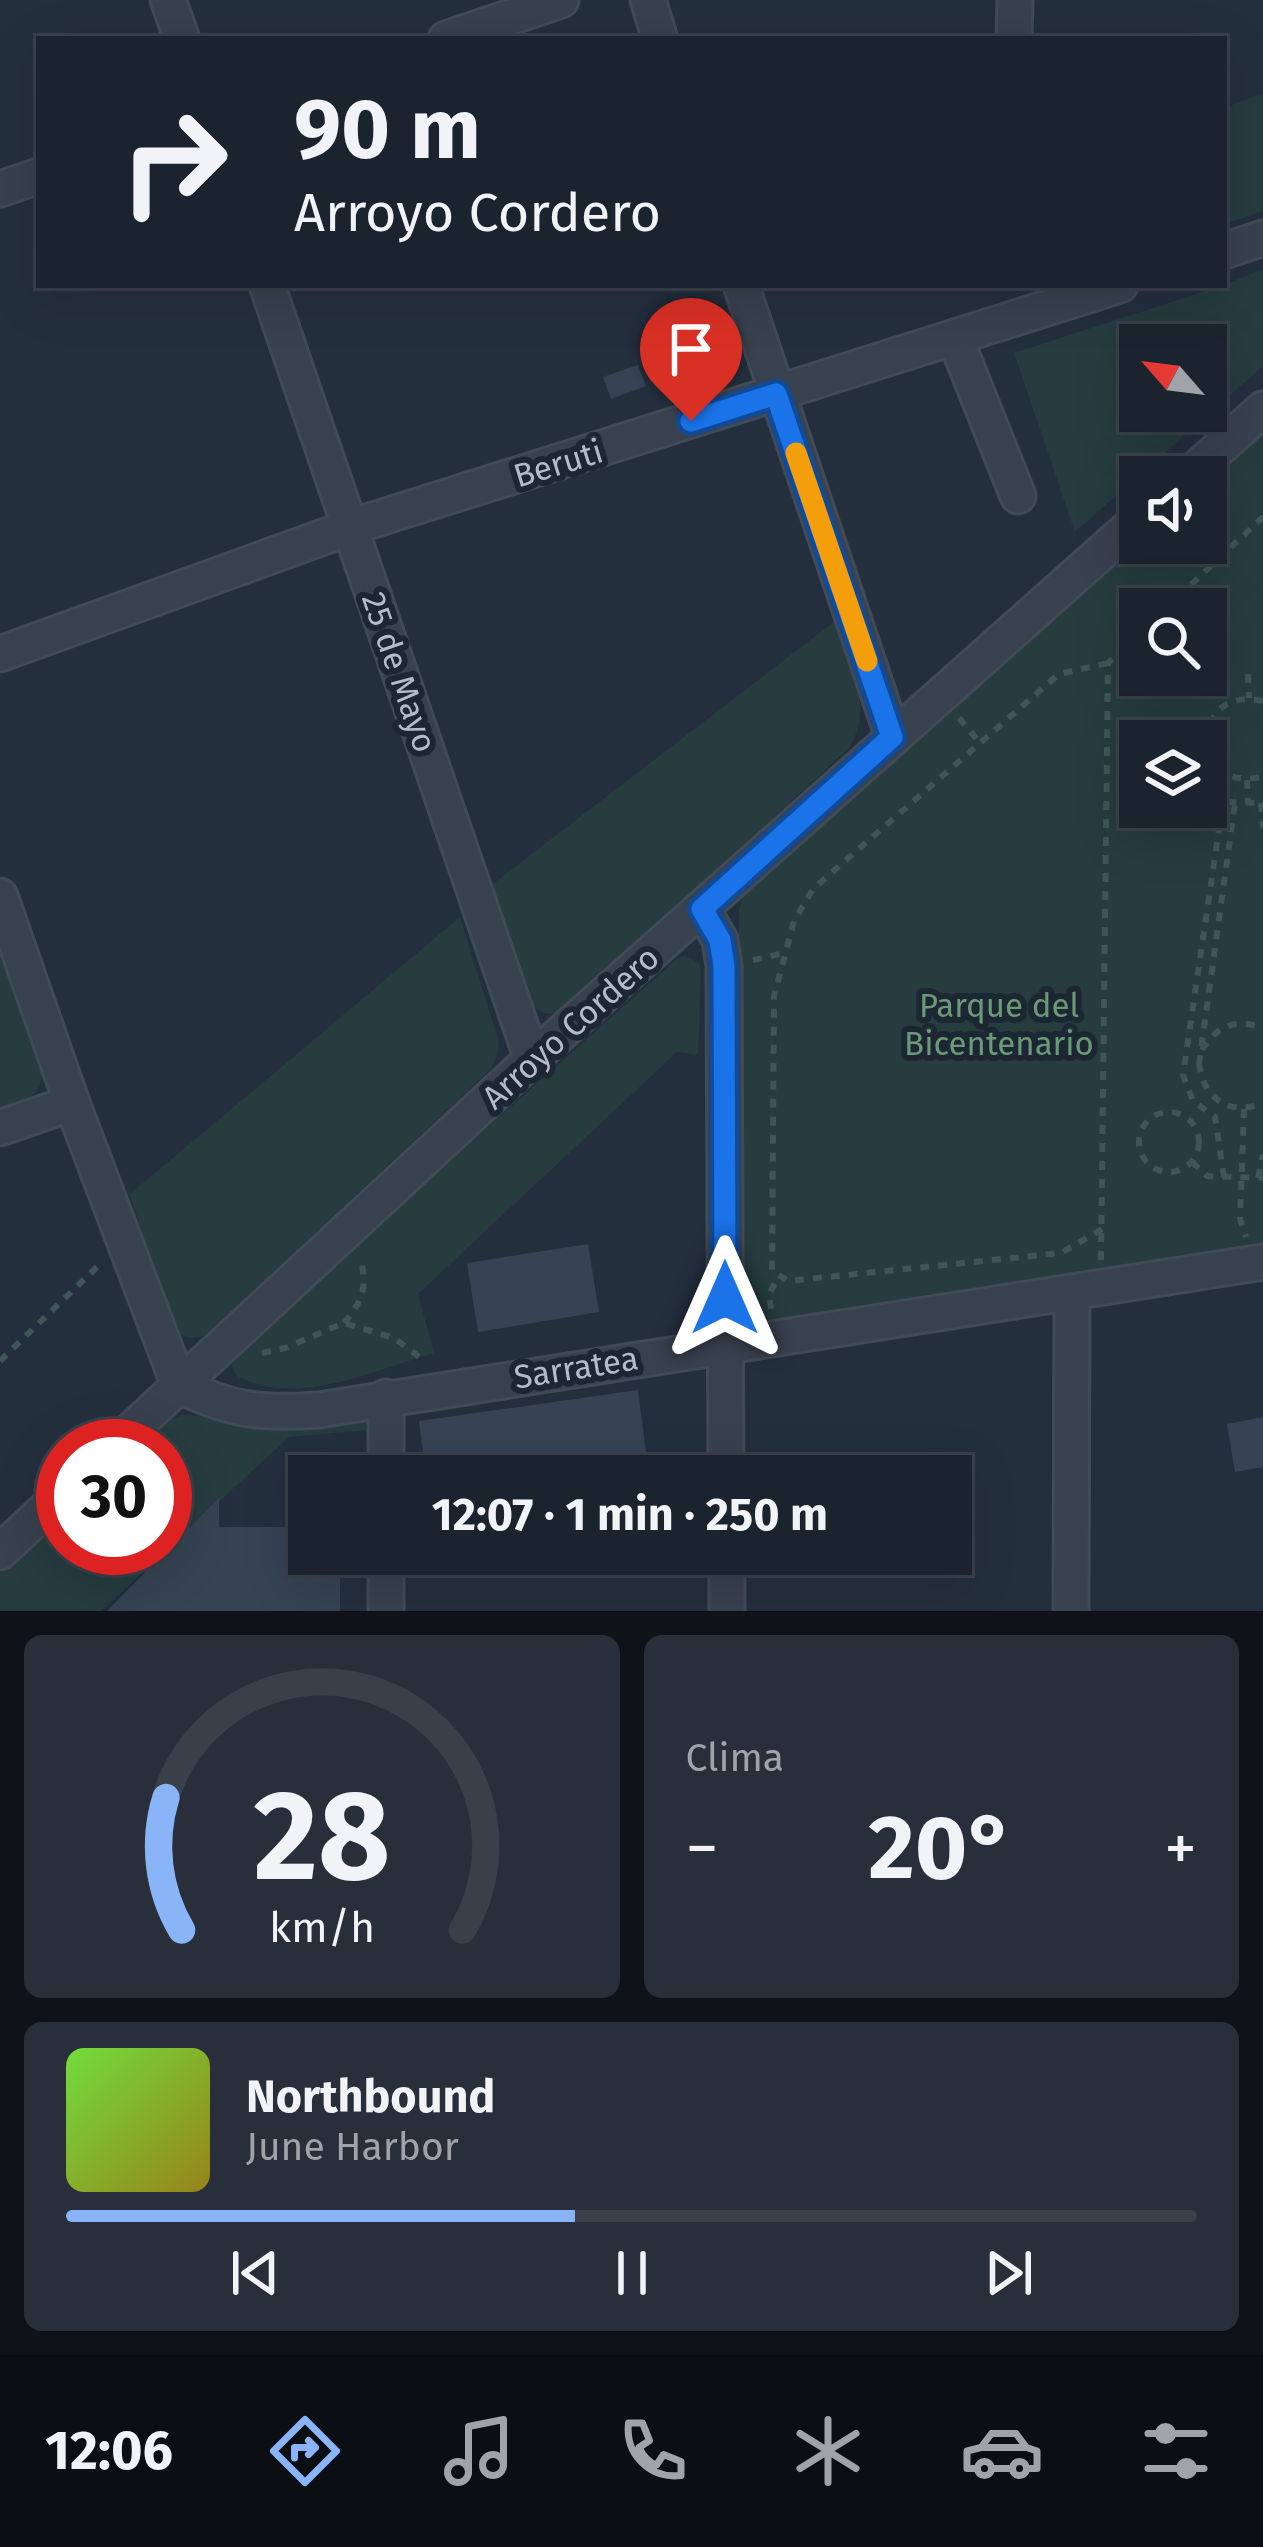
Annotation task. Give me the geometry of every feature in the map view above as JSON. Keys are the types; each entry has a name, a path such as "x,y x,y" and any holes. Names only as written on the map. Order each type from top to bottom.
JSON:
{"street":[{"path":"168,0 181,36"},
{"path":"455,36 561,0"},
{"path":"648,0 659,36"},
{"path":"1014,36 1015,0"},
{"path":"0,189 36,177"},
{"path":"1227,250 1263,238"},
{"name":"25 de Mayo","path":"268,288 532,1059"},
{"path":"742,288 892,737"},
{"name":"Beruti","path":"0,654 351,527 955,338 1079,291"},
{"path":"955,338 1018,496"},
{"path":"1210,456 1263,410"},
{"name":"Arroyo Cordero","path":"143,1419 532,1059 1119,537"},
{"path":"0,896 179,1385"},
{"path":"702,909 720,940 724,966 726,1455"},
{"path":"0,1128 72,1103"},
{"name":"Sarratea","path":"179,1385 214,1403 275,1414 319,1410 1259,1262"},
{"path":"1071,1611 1086,1289"},
{"path":"386,1397 386,1455"},
{"path":"0,1552 36,1518"},
{"path":"386,1575 386,1611"},
{"path":"727,1575 727,1611"}],"path":[{"path":"1187,588 1263,517"},
{"path":"1102,1229 1061,1253 788,1281 772,1271 773,996 801,906 813,890 1059,674 1108,663 1119,653"},
{"path":"1086,1289 1102,1229 1108,663"},
{"path":"1248,674 1249,698"},
{"path":"1263,701 1249,698 1226,704 1217,712 1207,736 1220,770 1247,780 1263,776"},
{"path":"1247,780 1248,803"},
{"path":"1224,1177 1215,1117 1193,1101 1184,1075 1223,802 1262,803 1263,828"},
{"path":"1235,803 1199,1064 1207,1091 1229,1107 1244,1109 1263,1103"},
{"path":"1199,1064 1209,1038 1220,1028 1248,1022 1263,1028"},
{"path":"1244,1109 1240,1220 1259,1262"},
{"path":"1166,1112 1184,1117 1197,1132 1199,1143 1192,1162 1174,1172 1153,1169 1141,1154 1143,1126 1166,1112"},
{"path":"1192,1162 1207,1176 1261,1178 1263,1155"},
{"path":"228,1340 246,1354 263,1353 344,1323 357,1309 364,1274 359,1256 343,1234"},
{"path":"0,1361 124,1241"},
{"path":"344,1323 394,1338 456,1386"}],"green space":[{"path":"1263,93 1263,211 1227,223 1227,107"},
{"path":"1263,269 1263,366 1227,398 1227,324 1119,324 1119,432 1188,432 1161,456 1119,456 1119,493 1075,532 1014,353 1227,288 1227,284"},
{"name":"Parque del Bicentenario","path":"1263,430 1263,1245 765,1322 754,1318 743,1310 738,1295 739,910 743,896 1119,558 1119,564 1227,564 1227,462"},
{"path":"835,621 860,702 860,718 848,749 561,1012 539,1011 530,999 490,886"},
{"path":"460,917 498,1039 491,1069 204,1336 179,1333 171,1326 130,1194"},
{"path":"0,934 38,1039 42,1079 36,1092 0,1108"},
{"path":"685,956 699,963 701,970 698,1055 677,1052 418,1294 434,1353 310,1387 260,1385 237,1376 231,1364 233,1354"},
{"path":"184,1414 247,1422 369,1417 378,1429 289,1437 192,1527 192,1419 172,1419"},
{"path":"36,1540 36,1575 140,1575 101,1611 0,1611 0,1573"}],"building":[{"path":"638,365 646,386 611,399 603,377"},
{"path":"588,1244 599,1312 478,1332 467,1263"},
{"path":"638,1390 646,1455 423,1455 419,1421"},
{"path":"1263,1417 1263,1467 1235,1472 1227,1424"},
{"path":"219,1498 219,1527 288,1527 288,1575 340,1575 340,1611 107,1611 143,1575 192,1575 192,1525"}],"slow traffic":[{"path":"796,453 867,661"}],"route":[{"path":"691,421 776,394 892,737 702,909 720,940 724,966 725,1298"}]}
